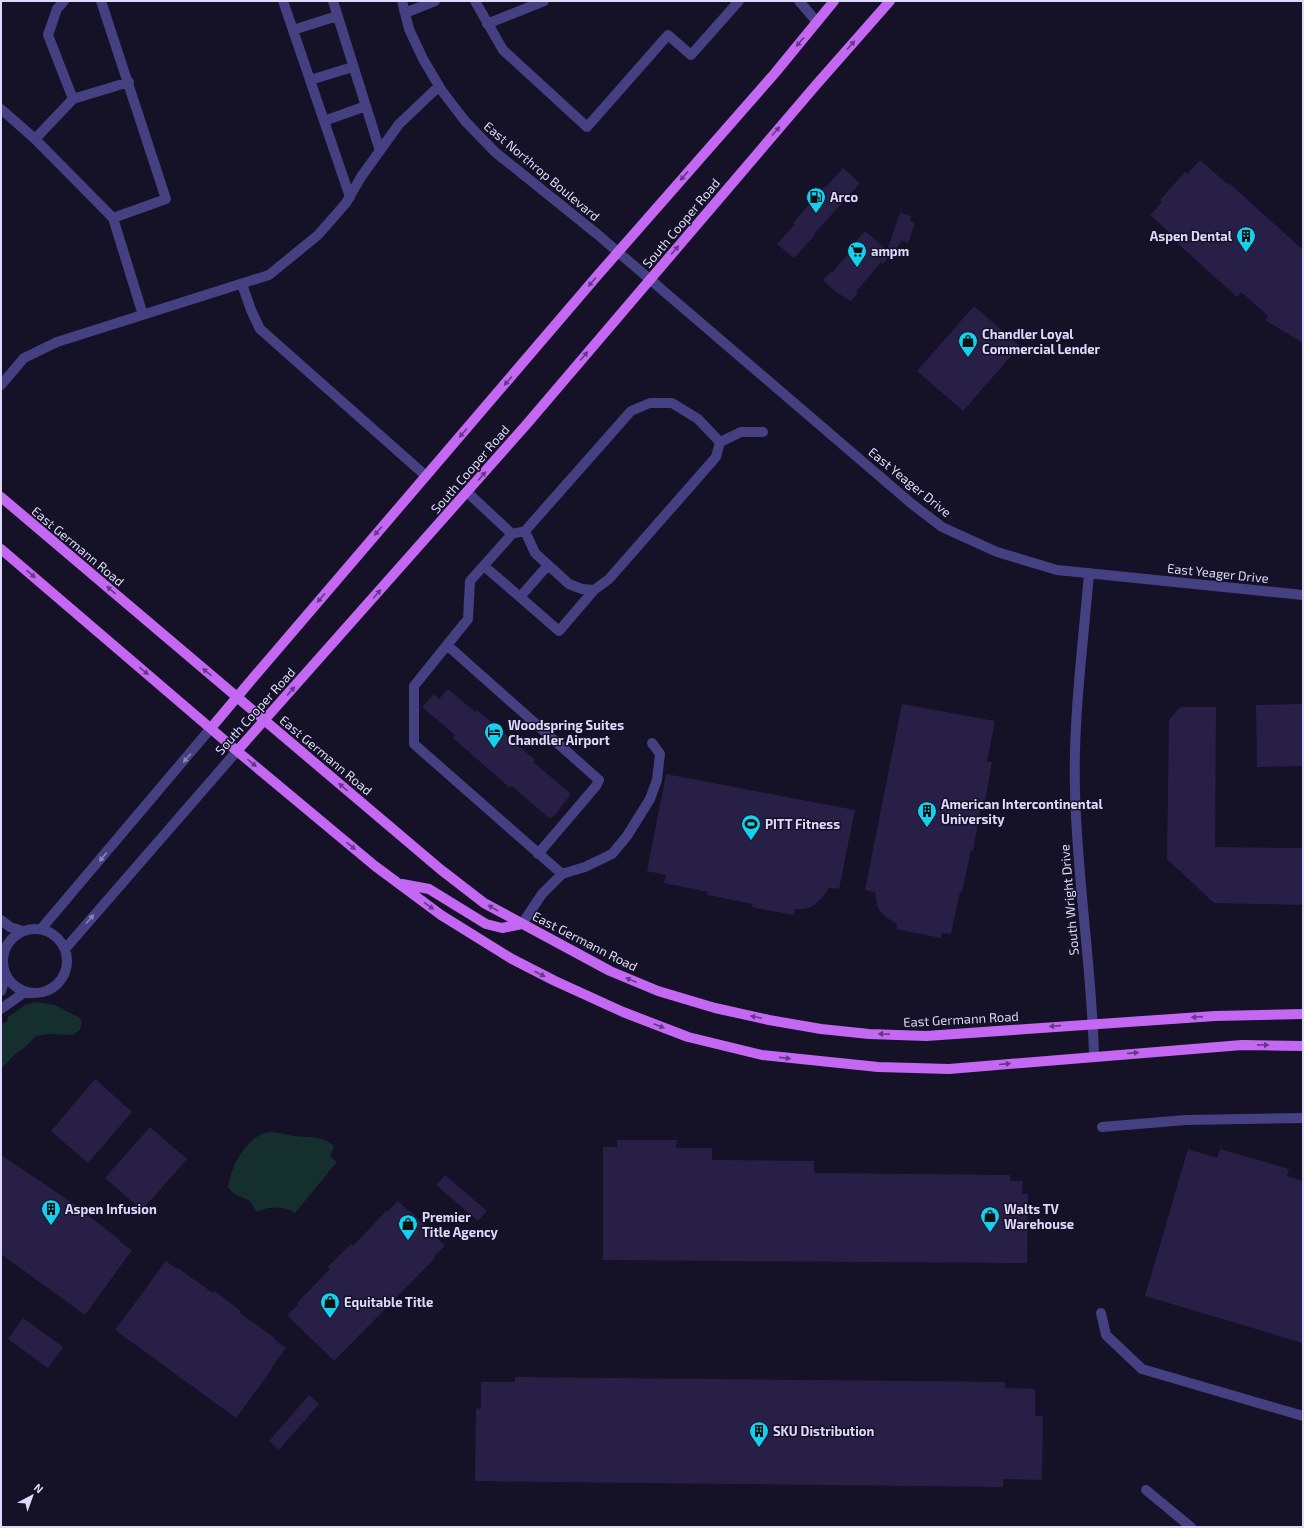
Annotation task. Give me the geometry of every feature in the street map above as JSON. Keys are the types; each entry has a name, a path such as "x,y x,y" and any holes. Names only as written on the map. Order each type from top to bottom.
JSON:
{"main road":[{"name":"South Cooper Road","path":"211,728 618,252 770,78 834,1"},
{"name":"South Cooper Road","path":"237,751 526,425 890,1"},
{"name":"East Germann Road","path":"1,497 440,869 484,902 522,924 610,971 658,991 715,1008 769,1020 821,1029 869,1034 926,1036 1215,1016 1303,1014"},
{"path":"1,549 237,751 398,883 441,915 512,959 555,981 623,1012 688,1037 762,1055 878,1067 949,1069 1242,1045 1303,1046"},
{"path":"398,883 429,889 486,924 502,928 522,924"}],"street":[{"path":"64,1 57,9 48,35 73,99"},
{"path":"101,1 129,82 166,200 113,218"},
{"path":"283,1 350,197"},
{"path":"333,1 380,151"},
{"name":"East Northrop Boulevard","path":"402,1 409,29 423,59 439,86 465,121 495,152 634,266"},
{"path":"405,13 435,1"},
{"path":"475,1 503,50 587,127 668,35 691,55 739,1"},
{"path":"487,24 544,1"},
{"path":"799,1 817,22"},
{"path":"293,30 337,16"},
{"path":"310,80 353,67"},
{"path":"35,139 73,99 129,82"},
{"path":"1,385 24,358 50,345 269,275 318,235 346,203 361,177 399,124 439,86"},
{"path":"324,121 366,106"},
{"path":"1,109 35,139 113,218 143,315"},
{"name":"East Yeager Drive","path":"634,266 912,504 942,527 997,552 1057,570 1303,595"},
{"path":"242,284 251,310 260,329 426,476"},
{"path":"562,874 414,744 414,686 468,619 470,581 512,534 525,531 631,411 650,403 672,403 698,419 720,442"},
{"path":"484,566 559,631 594,590 609,579 716,457 720,442 741,432 763,432"},
{"path":"467,492 512,534"},
{"path":"525,531 535,553 569,584 582,589 594,590"},
{"path":"520,597 548,565"},
{"name":"South Wright Drive","path":"1089,573 1075,738 1075,790 1077,848 1094,1024 1094,1056"},
{"path":"447,644 599,780 596,786 538,854"},
{"name":"South Cooper Road","path":"41,929 211,728"},
{"path":"522,924 542,894 562,874 585,867 612,854 627,836 650,799 657,780 660,754 652,743"},
{"name":"South Cooper Road","path":"65,949 90,918 237,751"},
{"path":"1,920 10,927 23,931"},
{"path":"41,929 51,933 59,940 65,949 67,959 66,970 62,980 45,992 25,992 11,982 6,975 2,960 4,952 8,943 23,931 41,929"},
{"path":"1,991 6,975"},
{"path":"1,1009 25,992"},
{"path":"1102,1127 1186,1120 1303,1118"},
{"path":"1101,1313 1106,1336 1142,1369 1303,1416"},
{"path":"1146,1490 1191,1527"}],"green space":[{"path":"36,1002 55,1005 78,1017 82,1020 80,1030 73,1035 50,1034 36,1036 23,1049 15,1054 1,1069 1,1023 7,1022 8,1017 25,1005"},
{"path":"268,1132 325,1140 334,1146 330,1156 337,1162 295,1213 287,1209 278,1208 270,1208 259,1212 256,1211 250,1201 234,1194 228,1187 232,1170 246,1146 260,1135"}],"building":[{"name":"Aspen Dental","path":"1200,160 1227,184 1229,183 1303,250 1303,343 1265,320 1268,316 1241,292 1237,297 1177,243 1178,240 1150,215 1162,202 1160,200 1185,172 1187,174"},
{"name":"Arco","path":"843,168 860,183 794,258 777,244 824,187 825,188"},
{"name":"ampm","path":"900,213 911,216 910,221 915,223 908,243 902,241 883,264 881,262 856,292 858,293 851,301 837,293 823,280 831,272 832,273 858,242 856,241 865,231 887,250"},
{"name":"Chandler Loyal Commercial Lender","path":"974,306 1020,346 963,411 917,371"},
{"name":"Woodspring Suites Chandler Airport","path":"448,689 475,712 477,710 535,760 533,762 571,794 554,816 549,818 512,786 510,788 453,738 455,735 422,707 434,694 439,699"},
{"name":"American Intercontinental University","path":"902,704 995,721 987,762 992,762 984,806 981,805 973,851 971,850 951,934 942,933 941,938 896,929 897,924 887,918 879,910 875,892 865,890"},
{"path":"1303,704 1303,766 1257,767 1256,705"},
{"path":"1180,707 1216,707 1215,847 1303,848 1303,905 1214,903 1167,859 1169,720"},
{"name":"PITT Fitness","path":"666,774 855,810 839,889 829,888 822,898 813,906 804,909 795,909 794,915 752,907 753,904 707,895 708,892 664,883 666,875 647,871"},
{"path":"95,1079 132,1112 88,1163 51,1131"},
{"path":"150,1127 187,1159 142,1210 105,1178"},
{"path":"617,1140 677,1140 676,1148 712,1148 712,1160 814,1161 814,1173 1010,1175 1010,1181 1023,1181 1022,1194 1028,1194 1027,1263 603,1260 603,1147 617,1147"},
{"path":"1188,1149 1217,1158 1220,1149 1289,1169 1287,1176 1303,1181 1303,1343 1145,1296"},
{"name":"Aspen Infusion","path":"1,1155 83,1210 82,1211 132,1250 85,1315 1,1254"},
{"path":"445,1175 487,1211 478,1221 436,1185"},
{"path":"398,1201 445,1246 334,1361 287,1315 298,1305 297,1303 330,1269 328,1267 351,1244 353,1246 386,1211 387,1212"},
{"path":"166,1261 213,1293 214,1291 286,1348 236,1418 115,1330"},
{"path":"23,1318 63,1347 48,1368 8,1339"},
{"name":"SKU Distribution","path":"515,1377 1005,1382 1005,1388 1035,1389 1035,1416 1043,1416 1042,1480 1003,1479 1003,1487 475,1481 476,1408 481,1409 481,1382 515,1382"},
{"path":"309,1395 319,1404 279,1450 269,1441"}],"place":[{"name":"Arco","path":"816,214"},
{"name":"Aspen Dental","path":"1246,253"},
{"name":"ampm","path":"857,268"},
{"name":"Chandler Loyal Commercial Lender","path":"968,358"},
{"name":"Woodspring Suites Chandler Airport","path":"494,749"},
{"name":"American Intercontinental University","path":"927,828"},
{"name":"PITT Fitness","path":"751,841"},
{"name":"Aspen Infusion","path":"51,1226"},
{"name":"Walts TV Warehouse","path":"990,1233"},
{"name":"Premier Title Agency","path":"408,1241"},
{"name":"Equitable Title","path":"330,1319"},
{"name":"SKU Distribution","path":"759,1448"}]}
